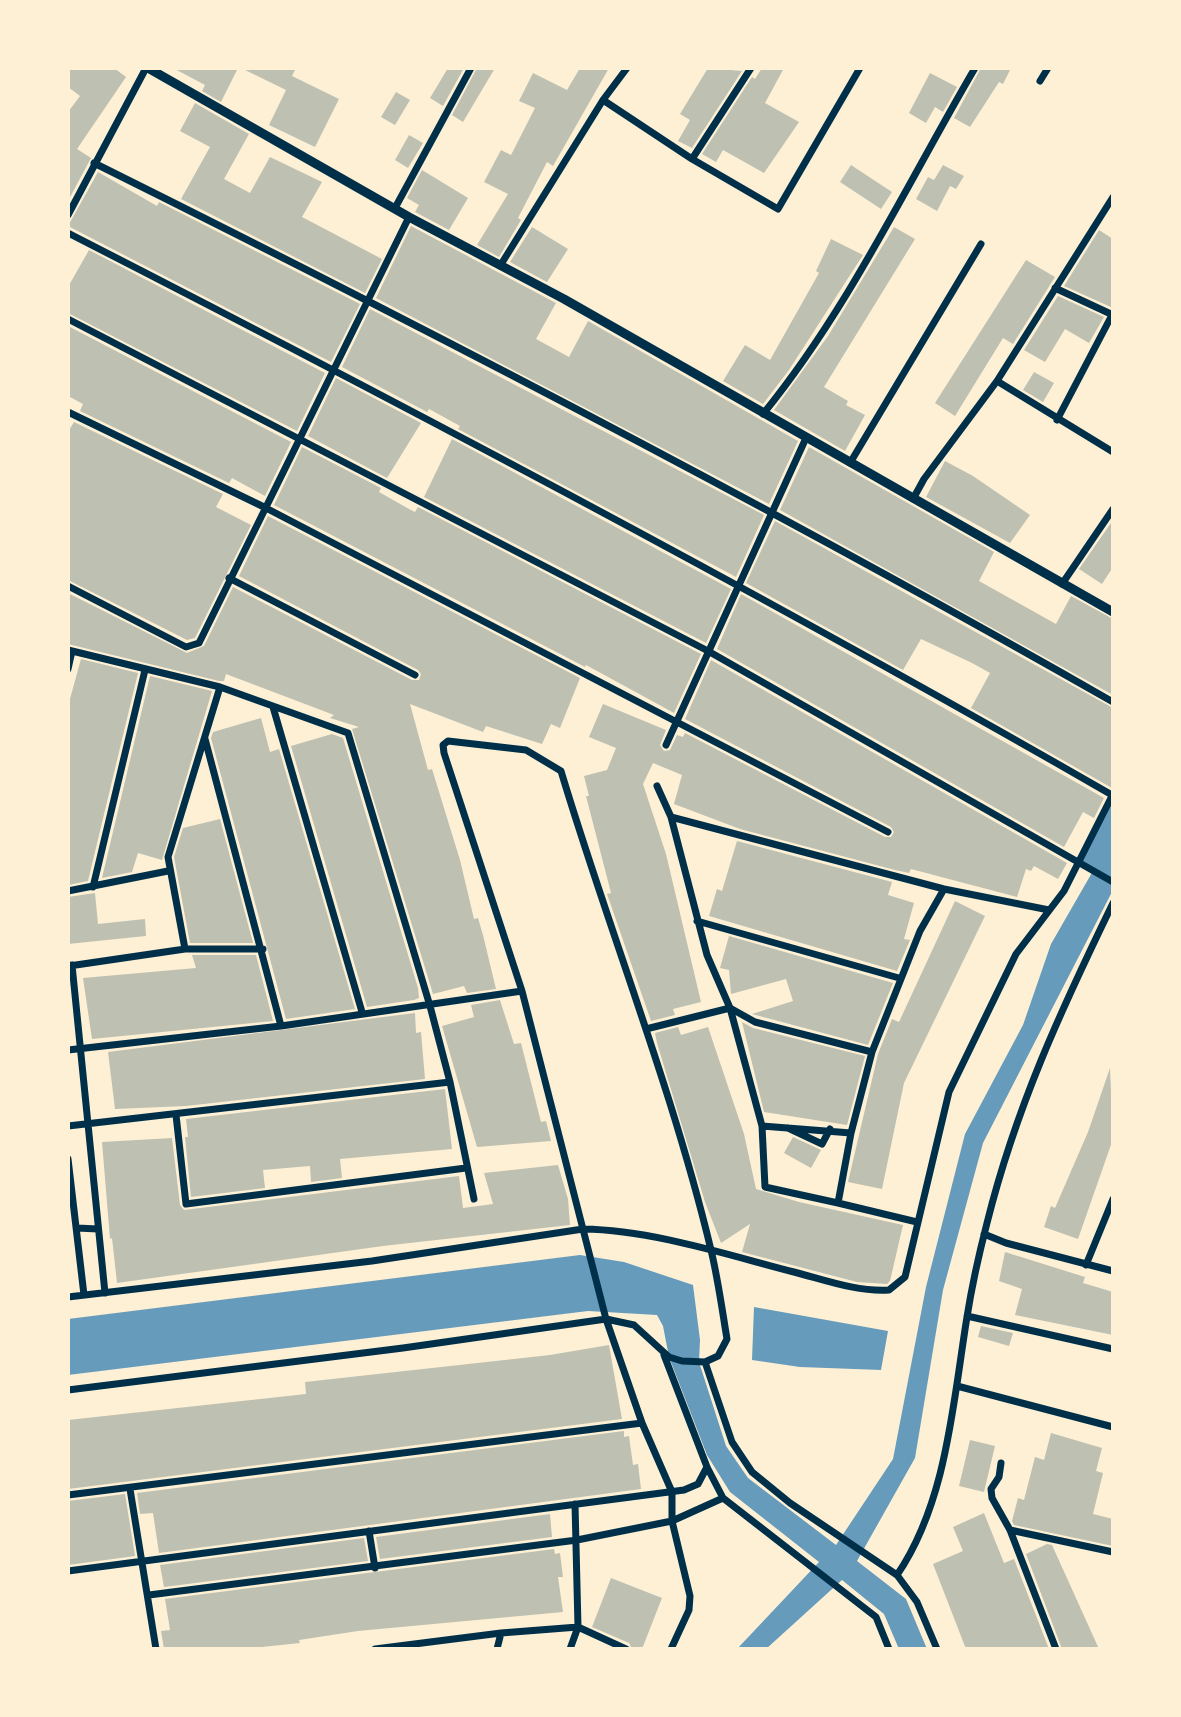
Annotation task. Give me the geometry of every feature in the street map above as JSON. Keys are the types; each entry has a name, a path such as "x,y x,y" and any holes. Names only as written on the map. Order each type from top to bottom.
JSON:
{"street":[{"path":"394,208 471,68"},
{"path":"500,266 603,100 627,68"},
{"path":"692,159 751,68"},
{"path":"603,100 692,159 778,209 860,68"},
{"path":"763,414 787,385 863,267 975,68"},
{"path":"1040,81 1048,68"},
{"path":"68,215 94,163 151,69 409,217 564,299 1113,611"},
{"path":"94,163 368,299 773,511 1113,702"},
{"path":"913,499 996,381 1113,197"},
{"path":"68,586 186,647 199,643 409,217"},
{"path":"68,233 333,368 915,682 1113,794 1064,891 1016,954 949,1092 905,1278 889,1290 859,1289 711,1250 583,1229 372,1261 68,1297"},
{"path":"850,463 981,244"},
{"path":"1055,288 1112,315 1058,420"},
{"path":"68,319 708,652 1113,881"},
{"path":"996,381 1113,452"},
{"path":"68,412 264,507 888,832"},
{"path":"666,745 806,438"},
{"path":"1062,583 1113,509"},
{"path":"229,578 415,675"},
{"path":"68,669 70,651 220,687 348,733 430,1006 450,1082 474,1199"},
{"path":"93,887 145,670"},
{"path":"185,949 168,857 220,687"},
{"path":"273,707 362,1012"},
{"path":"205,739 263,948 281,1026"},
{"path":"68,1390 403,1348 607,1319 634,1325 669,1357 705,1362 718,1356 727,1339 711,1250 646,1029 593,877 561,771 526,750 448,741 443,745 522,991 607,1319 642,1423 672,1492 672,1521 690,1596 689,1610 671,1649"},
{"path":"657,786 671,817 707,955 730,1008 762,1126 765,1187 917,1222"},
{"path":"671,817 944,889 1049,910"},
{"path":"68,891 169,872"},
{"path":"838,1203 851,1133 872,1052 899,978 920,931 944,889"},
{"path":"897,1575 916,1548 943,1458 984,1234 1012,1129 1054,1027 1113,903"},
{"path":"697,922 899,978"},
{"path":"106,1293 82,1048 70,966 185,949 263,948"},
{"path":"68,1050 281,1026 362,1012 430,1006 522,991"},
{"path":"646,1029 730,1008 755,1022 872,1052"},
{"path":"68,1126 450,1082"},
{"path":"176,1115 186,1205 466,1168"},
{"path":"762,1126 782,1125 851,1133"},
{"path":"782,1125 822,1144 830,1129"},
{"path":"68,1159 84,1295"},
{"path":"1086,1265 1113,1199"},
{"path":"77,1228 98,1230"},
{"path":"984,1234 1006,1243 1113,1271"},
{"path":"967,1316 1113,1349"},
{"path":"662,1351 707,1467 723,1498 876,1618 890,1649"},
{"path":"705,1362 732,1443 752,1472 822,1526 897,1575 917,1602 937,1649"},
{"path":"957,1386 1113,1426"},
{"path":"68,1495 642,1423"},
{"path":"1001,1463 999,1477 991,1489 992,1498 1010,1530 1056,1649"},
{"path":"68,1571 672,1492 698,1484 707,1467"},
{"path":"131,1489 156,1649"},
{"path":"149,1595 577,1540 672,1521 723,1498"},
{"path":"570,1649 578,1627 575,1504"},
{"path":"1010,1530 1113,1552"},
{"path":"369,1531 375,1568"},
{"path":"375,1649 416,1646 501,1633 578,1627 626,1649"},
{"path":"497,1649 501,1633"}],"water":[{"path":"1113,794 1113,890 983,1143 943,1290 915,1458 857,1561 906,1599 927,1649 899,1649 884,1614 842,1580 766,1649 737,1649 819,1562 730,1492 707,1455 669,1357 663,1326 657,1315 588,1311 68,1375 68,1319 580,1255 624,1262 693,1285 700,1340 699,1362 726,1446 748,1478 836,1545 893,1459 926,1287 965,1134 1023,1025 1051,944 1093,871 1079,862"},
{"path":"754,1307 888,1331 881,1370 800,1367 752,1360"}],"building":[{"path":"68,68 114,68 126,77 77,149 91,158 68,201 68,112 80,96 68,87"},
{"path":"173,68 238,68 221,102 202,91 205,85"},
{"path":"241,68 296,68 292,76 339,99 315,147 269,125 286,90"},
{"path":"448,68 464,68 443,106 430,98"},
{"path":"477,68 495,68 463,122 452,115"},
{"path":"580,68 609,68 553,166 547,162 518,218 521,220 499,257 477,245 508,194 484,182 501,150 511,155 535,108 519,101 533,73 567,90"},
{"path":"708,68 742,71 692,148 678,141 690,120 680,114"},
{"path":"762,68 784,68 765,103 799,122 764,173 723,150 716,162 702,154 752,77 755,79"},
{"path":"981,68 1011,68 1003,84 999,82 970,127 954,118"},
{"path":"930,73 957,87 943,112 935,107 926,123 909,113"},
{"path":"396,92 410,100 395,125 381,117"},
{"path":"195,103 249,134 224,179 250,193 270,157 322,182 302,217 382,259 365,293 181,199 210,147 180,131"},
{"path":"409,135 423,143 408,168 395,160"},
{"path":"851,165 892,192 881,209 840,182"},
{"path":"943,165 964,176 956,189 950,186 937,211 916,199 928,177 934,180"},
{"path":"422,170 468,198 449,230 415,212 419,205 407,198"},
{"path":"98,172 157,206 159,202 360,304 331,362 68,226"},
{"path":"411,226 556,303 536,339 569,357 588,321 798,441 769,504 376,298"},
{"path":"532,227 568,249 547,282 510,262"},
{"path":"894,227 915,239 824,387 848,401 846,405 865,415 845,451 774,410 828,336"},
{"path":"1099,230 1113,239 1111,307 1064,286"},
{"path":"831,239 863,255 789,370 763,404 723,381 745,345 770,360 819,273 816,271"},
{"path":"89,250 325,373 297,431 68,313 68,287"},
{"path":"1026,260 1055,277 1013,344 1003,338 955,416 935,403"},
{"path":"1058,296 1104,317 1089,343 1065,329 1045,362 1024,350"},
{"path":"370,309 764,515 736,577 458,429 460,426 429,409 427,412 342,367"},
{"path":"68,326 291,442 265,496 232,478 229,483 80,411 83,404 68,396"},
{"path":"1034,372 1054,383 1043,402 1023,390"},
{"path":"336,378 421,423 387,478 308,436"},
{"path":"74,422 223,494 216,507 251,525 195,638 187,640 68,580 68,432"},
{"path":"452,439 731,589 706,643 424,497"},
{"path":"302,447 381,488 379,492 409,509 415,512 418,507 701,654 674,713 274,505"},
{"path":"809,447 994,552 979,581 1056,624 1071,596 1113,619 1113,695 780,510"},
{"path":"945,461 973,476 1030,515 1010,543 926,497"},
{"path":"268,516 580,678 560,728 551,724 542,744 486,726 483,732 410,704 428,770 432,769 460,860 474,919 478,918 496,989 467,993 464,986 433,994 352,729 359,727 330,718 334,715 226,674 224,681 219,681 68,644 68,593 187,653 204,646 233,587 412,680 419,680 421,674 418,670 239,576"},
{"path":"1113,520 1113,567 1102,584 1079,569"},
{"path":"775,521 1113,708 1112,788 971,708 990,673 921,639 903,670 746,583"},
{"path":"741,594 1104,798 1094,818 1083,812 1064,847 717,649"},
{"path":"81,659 138,673 88,881 68,885 68,706"},
{"path":"711,660 1067,863 1058,879 1034,866 1031,871 1026,869 1017,897 911,869 909,873 895,870 740,829 674,804 682,775 653,763 643,784 666,854 701,1002 673,1009 675,1015 651,1021 607,894 611,893 586,796 589,796 584,776 607,770 616,748 589,737 603,704 666,730 660,745 664,751 670,750 677,735 683,737 685,733 885,837 891,837 894,832 891,827 685,719"},
{"path":"150,676 212,691 162,860 138,853 132,872 102,878"},
{"path":"261,718 270,752 279,749 355,1009 286,1019 211,738 213,732"},
{"path":"332,734 343,738 418,988 419,998 414,1000 367,1007 291,746"},
{"path":"220,819 253,943 190,943 174,857 183,828"},
{"path":"737,841 892,882 888,895 914,903 904,939 910,940 897,971 709,916 717,889 722,891"},
{"path":"95,893 98,924 145,919 146,936 68,944 68,897"},
{"path":"955,901 985,916 904,1083 882,1189 848,1182 878,1054 892,1019 899,1022"},
{"path":"729,936 893,983 868,1045 752,1014 793,1001 786,979 731,994 729,970 720,968"},
{"path":"192,955 256,955 273,1021 92,1039 83,978 196,968"},
{"path":"500,1000 514,1044 521,1043 541,1122 546,1121 551,1141 477,1147 442,1026 474,1017 471,1005"},
{"path":"415,1013 416,1033 421,1032 425,1079 186,1106 115,1109 108,1052"},
{"path":"742,1022 753,1028 865,1056 847,1125 764,1112"},
{"path":"678,1027 681,1035 708,1027 744,1134 756,1189 799,1202 903,1225 890,1281 887,1284 857,1282 742,1252 750,1224 721,1243 705,1202 655,1033"},
{"path":"1110,1068 1113,1139 1078,1239 1044,1227 1051,1206 1055,1208 1088,1132"},
{"path":"445,1089 452,1149 340,1159 342,1178 311,1182 310,1166 263,1170 265,1188 191,1197 185,1137 188,1137 186,1119"},
{"path":"793,1137 821,1150 811,1168 784,1153"},
{"path":"172,1138 180,1205 184,1210 459,1176 463,1208 493,1204 484,1173 558,1165 568,1199 570,1225 383,1246 117,1283 112,1238 110,1239 102,1142"},
{"path":"1005,1252 1085,1277 1083,1283 1113,1292 1113,1335 1015,1315 1022,1289 999,1281"},
{"path":"981,1326 1013,1333 1009,1346 978,1337"},
{"path":"609,1345 622,1419 68,1489 68,1420 306,1394 305,1382 550,1355"},
{"path":"624,1431 624,1437 629,1436 633,1465 638,1464 641,1489 159,1553 153,1513 140,1514 137,1493"},
{"path":"1051,1433 1102,1448 1096,1471 1103,1473 1093,1514 1113,1519 1113,1546 1014,1525 1012,1521 1018,1498 1024,1500 1035,1457 1044,1460"},
{"path":"970,1440 995,1446 984,1492 959,1486"},
{"path":"125,1494 135,1556 68,1565 68,1501"},
{"path":"984,1513 1004,1563 1014,1559 1049,1649 966,1649 933,1564 963,1551 953,1527"},
{"path":"550,1514 552,1537 380,1559 376,1537"},
{"path":"364,1538 368,1561 164,1587 160,1565"},
{"path":"1047,1544 1052,1545 1099,1649 1062,1649 1026,1554"},
{"path":"554,1549 555,1554 560,1553 563,1577 558,1577 563,1612 358,1631 299,1640 300,1643 243,1649 164,1649 161,1631 170,1630 165,1599"},
{"path":"611,1578 662,1598 642,1649 632,1649 629,1643 592,1627"}]}
